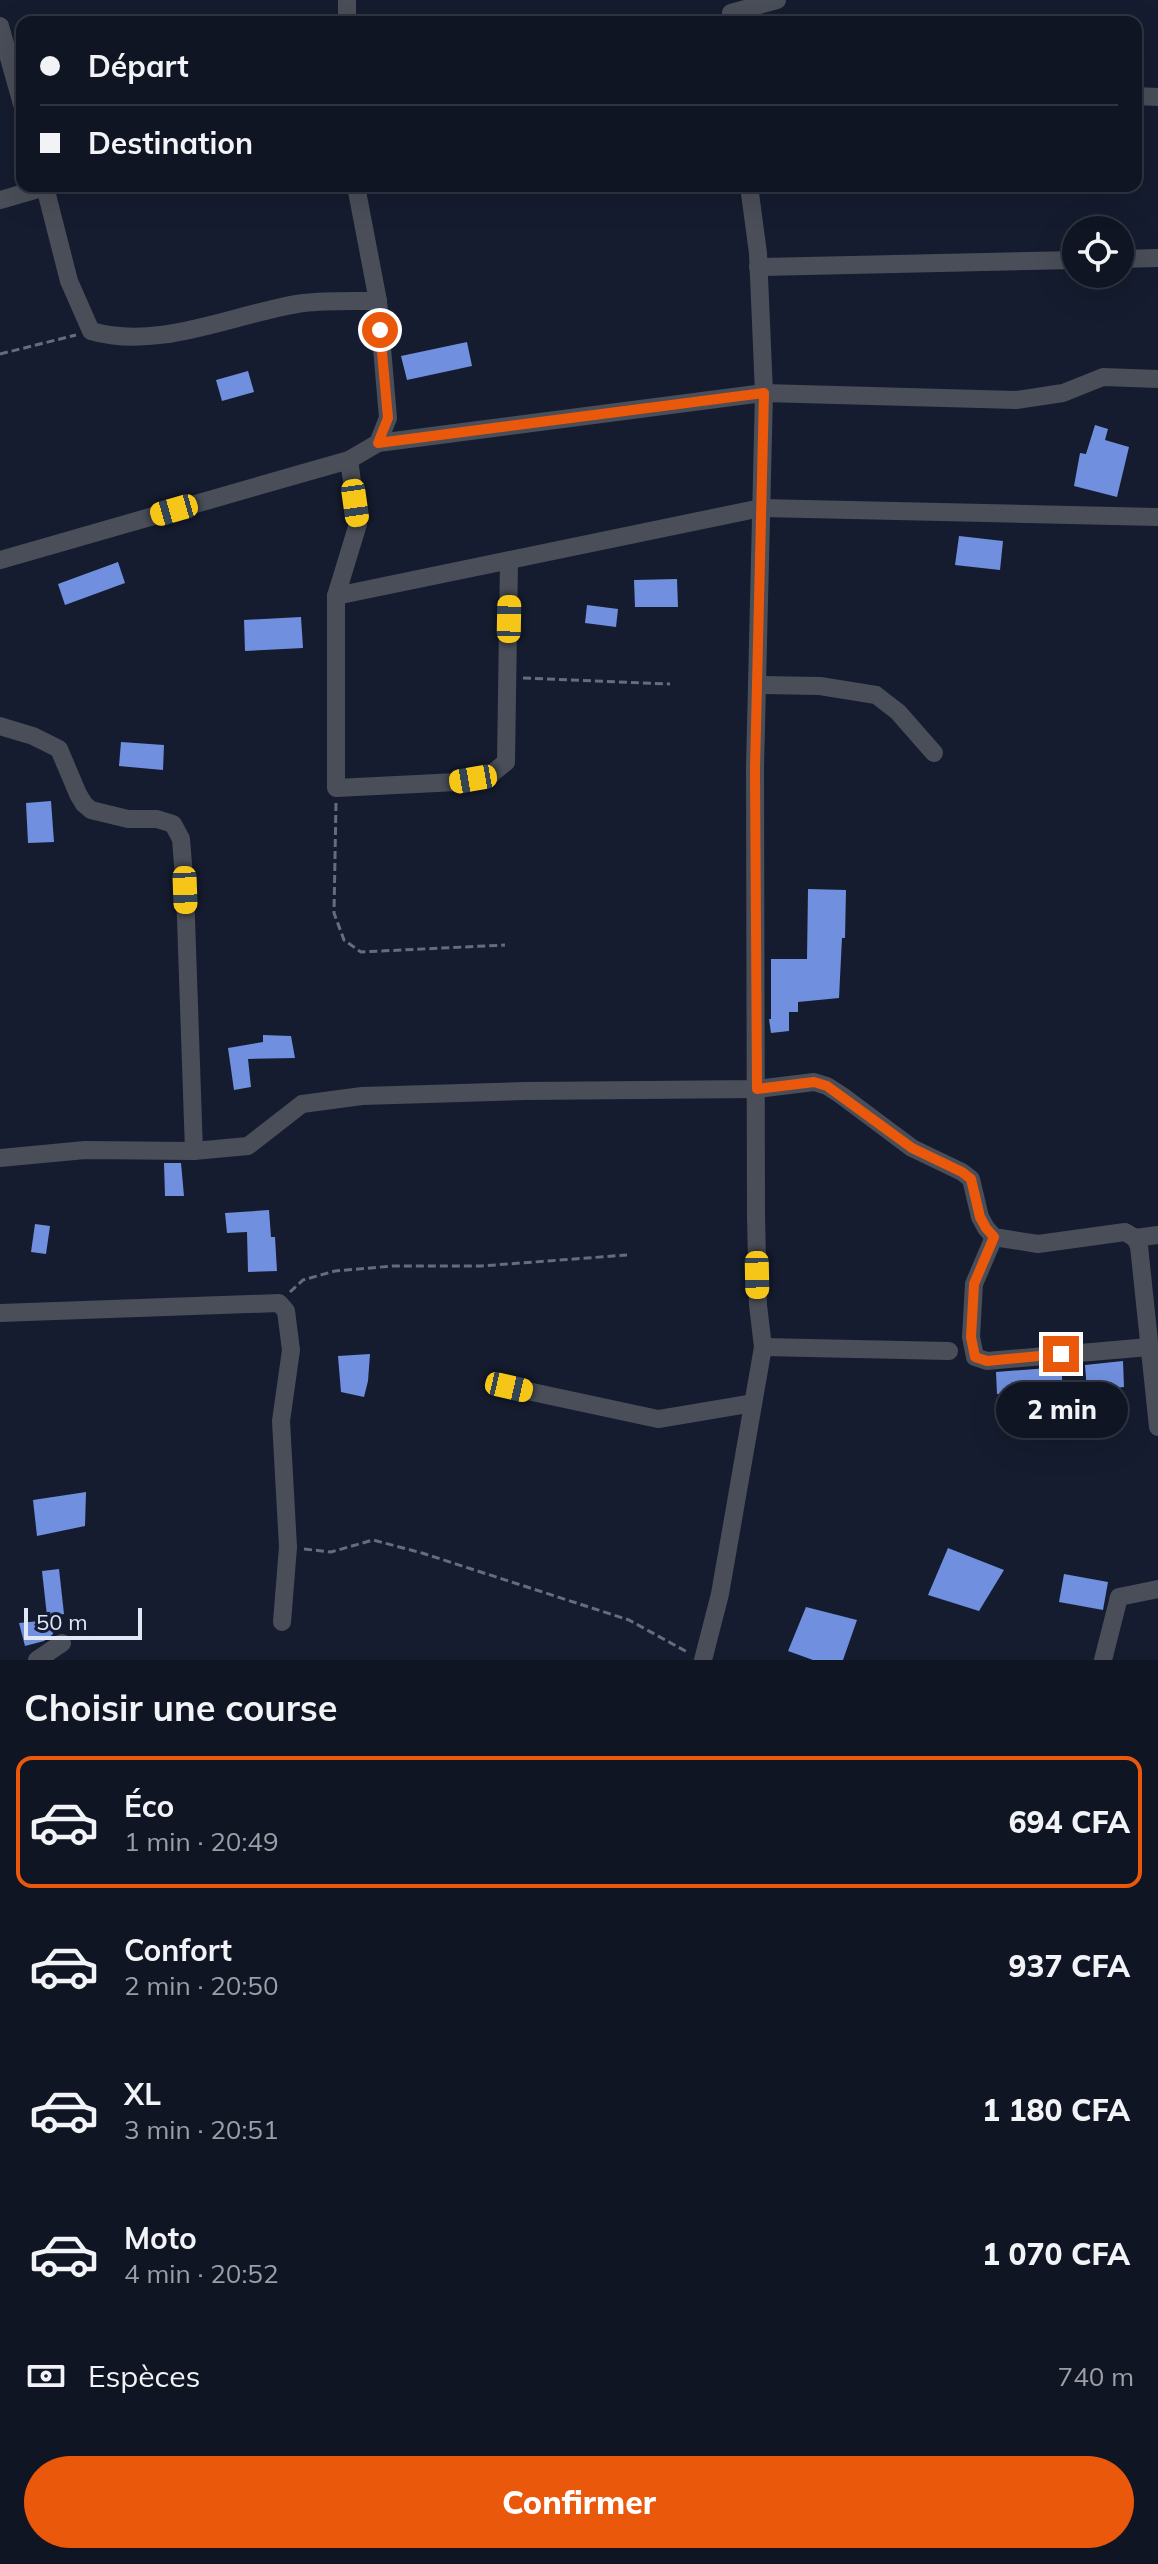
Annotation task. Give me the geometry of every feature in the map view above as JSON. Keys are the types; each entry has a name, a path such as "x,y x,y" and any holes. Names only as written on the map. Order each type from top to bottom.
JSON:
{"street":[{"path":"730,12 777,0"},
{"path":"0,26 16,83"},
{"path":"0,200 25,192"},
{"path":"46,192 69,281 91,331 111,337 162,335 305,303 378,301"},
{"path":"357,192 378,301 388,418 378,443"},
{"path":"696,1657 720,1594 763,1347 758,1305 755,768 764,393 758,267 750,192"},
{"path":"1134,259 1158,258"},
{"path":"758,267 1062,260"},
{"path":"0,560 349,460 378,443 764,393 1016,400 1063,393 1103,377 1158,379"},
{"path":"349,460 358,524 336,596 336,788 457,782 489,776 506,762 509,561"},
{"path":"336,596 761,508 1158,517"},
{"path":"757,685 820,686 876,695 898,712 934,753"},
{"path":"0,726 33,736 59,749 78,794 91,810 128,819 157,819 173,824 181,839 194,1151"},
{"path":"0,1158 85,1150 194,1151 248,1146 302,1104 362,1096 757,1089 814,1082 827,1086 912,1148 971,1179 980,1217 994,1237 1038,1244 1125,1232 1135,1238 1139,1246 1158,1427"},
{"path":"1135,1238 1158,1235"},
{"path":"994,1237 974,1284 971,1337 975,1357 987,1361 1149,1347"},
{"path":"0,1313 279,1303 286,1311 291,1350 281,1421 288,1547 282,1622"},
{"path":"763,1347 949,1351"},
{"path":"509,1387 658,1419 753,1403"},
{"path":"1103,1660 1119,1597 1158,1589"},
{"path":"37,1660 62,1643"}],"path":[{"path":"0,354 91,331"},
{"path":"508,677 670,684"},
{"path":"336,788 334,913 344,940 361,952 505,945"},
{"path":"279,1303 303,1280 335,1271 393,1266 481,1266 627,1255"},
{"path":"288,1547 331,1552 373,1540 629,1620 696,1657"}],"building":[{"path":"467,342 472,366 407,380 401,356"},
{"path":"248,371 254,392 222,401 216,380"},
{"path":"1095,425 1108,429 1105,440 1129,447 1117,497 1074,486 1080,453 1086,454"},
{"path":"959,536 1003,541 1000,570 955,565"},
{"path":"118,562 125,583 65,605 58,584"},
{"path":"677,579 678,607 635,607 634,580"},
{"path":"587,605 618,609 616,627 585,623"},
{"path":"301,617 303,648 245,651 244,620"},
{"path":"121,742 164,745 163,770 119,766"},
{"path":"51,801 54,842 28,843 26,803"},
{"path":"808,889 846,890 839,998 798,1002 798,1012 789,1012 789,1031 771,1033 771,959 807,959"},
{"path":"263,1035 291,1036 295,1058 248,1059 251,1087 234,1090 228,1048 263,1042"},
{"path":"164,1163 181,1163 184,1196 165,1196"},
{"path":"269,1210 271,1237 275,1237 277,1271 248,1272 247,1232 227,1233 225,1213"},
{"path":"35,1224 50,1226 46,1254 31,1252"},
{"path":"370,1354 364,1397 341,1392 338,1356"},
{"path":"1123,1361 1124,1387 1087,1391 1085,1365"},
{"path":"1061,1367 1063,1389 997,1394 996,1372"},
{"path":"86,1492 85,1526 37,1536 33,1500"},
{"path":"948,1548 1004,1570 979,1611 928,1595"},
{"path":"59,1569 64,1614 47,1616 42,1571"},
{"path":"1064,1574 1108,1582 1103,1610 1059,1602"},
{"path":"806,1607 857,1620 843,1660 813,1660 788,1651"},
{"path":"50,1620 53,1634 44,1641 25,1646 19,1623"}],"route":[{"path":"380,330 388,418 378,443 764,393 755,768 757,1089 814,1082 827,1086 912,1148 971,1179 980,1217 994,1237 974,1284 971,1337 975,1357 987,1361 1061,1354"}]}
